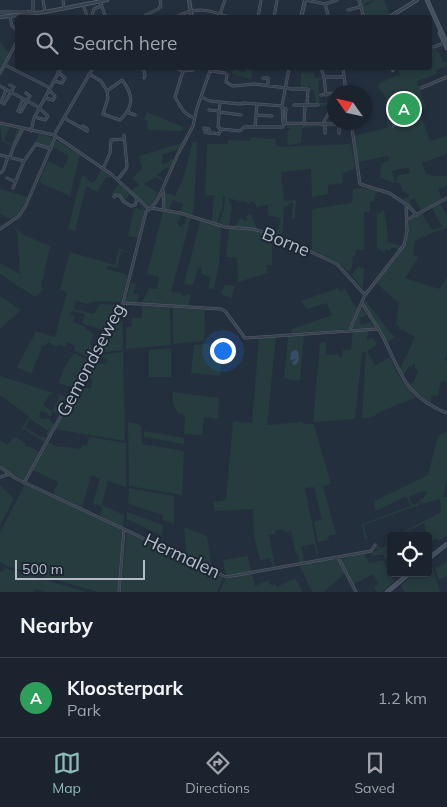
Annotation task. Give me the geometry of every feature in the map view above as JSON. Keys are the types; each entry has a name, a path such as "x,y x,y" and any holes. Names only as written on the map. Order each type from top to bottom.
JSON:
{"main road":[{"path":"427,0 444,35 447,48"},
{"path":"432,556 447,544"},
{"path":"387,592 405,577"}],"street":[{"path":"27,15 33,11 33,0"},
{"path":"43,0 46,12"},
{"path":"63,0 64,9"},
{"path":"0,12 38,15 107,0"},
{"path":"146,15 161,6 160,0"},
{"path":"189,0 191,15"},
{"path":"181,15 190,11 204,9 220,14 225,0"},
{"path":"258,15 261,0"},
{"path":"274,15 277,0"},
{"path":"302,15 305,0 325,4 337,0"},
{"path":"359,0 363,15"},
{"path":"392,15 417,0"},
{"path":"98,1 105,15"},
{"path":"83,4 87,15"},
{"path":"325,4 329,15"},
{"path":"93,15 94,9 101,6"},
{"path":"348,10 360,7"},
{"path":"0,17 15,16"},
{"path":"10,17 12,26 15,28"},
{"path":"434,47 446,44"},
{"path":"0,73 15,45"},
{"path":"4,65 50,89 55,96 53,100 45,98"},
{"path":"0,229 23,211 64,118 92,70"},
{"path":"144,70 144,78"},
{"path":"188,70 182,71 175,97 182,110 195,118"},
{"path":"244,127 283,127 286,110 283,107 283,102 289,70"},
{"path":"343,70 345,85"},
{"path":"210,71 225,73 227,75 226,82 233,86 255,84 290,89 308,89 304,124"},
{"name":"Gemondseweg","path":"24,483 123,304 146,214 162,190 193,126 210,71"},
{"path":"321,95 326,95 322,71"},
{"path":"31,131 39,108 58,72 65,78 62,83 54,81"},
{"path":"90,74 101,81 107,91 108,98 103,114 120,120 127,112 131,96 129,89 122,80 107,91"},
{"path":"324,77 344,77"},
{"path":"421,88 447,77"},
{"path":"263,78 268,78 268,86"},
{"path":"6,90 1,102 4,104 14,87 10,85"},
{"path":"0,86 28,101 48,116 45,120 35,117"},
{"path":"23,99 18,111 21,112 30,96 26,93"},
{"path":"202,97 220,102 283,107"},
{"path":"220,102 218,127 221,129"},
{"path":"255,127 257,104"},
{"path":"294,105 318,105"},
{"path":"209,110 241,115"},
{"path":"127,112 135,115"},
{"path":"256,115 272,116"},
{"path":"325,133 324,124 327,117"},
{"path":"64,118 82,128"},
{"path":"0,123 55,137 104,169 137,199 150,208"},
{"path":"221,129 240,131 244,127 244,123"},
{"path":"284,123 324,124"},
{"path":"13,148 23,129"},
{"path":"209,133 220,134 221,129"},
{"path":"352,130 360,184 390,194 406,204 417,215"},
{"path":"117,179 127,166 124,135"},
{"path":"104,169 110,153 111,140 124,139"},
{"path":"14,188 24,161 36,144 51,149"},
{"path":"0,173 3,171 12,151"},
{"path":"0,155 24,161"},
{"path":"7,178 16,182"},
{"path":"162,190 164,210"},
{"path":"114,197 116,195 120,196 131,206 135,205 137,199"},
{"path":"408,219 447,198"},
{"path":"349,330 365,295 401,250 406,239 408,219 406,204"},
{"name":"Borne","path":"150,208 180,213 225,226 252,228 273,234 337,264 365,295"},
{"path":"362,303 384,338 396,366 412,390 427,404 447,413"},
{"path":"123,304 221,309 225,311 245,338 378,329"},
{"name":"Hermalen","path":"0,467 24,483 226,577 371,551 375,545"},
{"path":"0,477 8,474"},
{"path":"119,592 124,529"},
{"path":"338,557 356,592"}],"green space":[{"path":"360,0 373,0 364,4 365,6 376,0 384,0 390,14 389,15 364,15"},
{"path":"0,42 9,53 1,68 0,68"},
{"path":"432,49 439,53 442,63 446,62 447,66 436,70 437,74 417,81 426,108 419,110 430,141 447,136 447,154 422,163 426,174 447,176 447,186 438,189 442,199 421,211 415,198 409,201 416,212 403,199 407,197 408,199 409,195 402,190 400,183 397,183 396,177 398,177 398,174 410,173 409,167 392,171 395,183 380,178 381,164 389,160 388,156 357,162 353,136 387,128 385,95 380,90 378,84 398,75 401,77 398,70 432,70"},
{"path":"233,70 245,72 246,70 253,70 251,79 232,74"},
{"path":"314,72 315,78 322,77 322,79 318,80 320,103 327,102 327,106 316,104 314,90 310,90 310,86 301,87 301,73"},
{"path":"147,112 183,127 182,131 147,130 148,121 144,119"},
{"path":"0,125 10,127 4,140 12,144 17,129 21,130 12,146 2,141"},
{"path":"287,125 314,127 302,128 301,143 288,145 288,130 290,128 287,128"},
{"path":"39,134 53,138 49,148 38,143 34,144"},
{"path":"251,137 275,139 277,147 351,144 355,168 343,174 342,183 328,185 328,194 312,197 311,169 281,172 284,201 296,200 295,218 292,219 293,202 289,203 288,206 284,206 281,236 276,233 279,228 280,218 268,215 268,204 257,208 254,201 248,204 245,201 228,198 232,208 229,226 219,223 224,208 225,197 223,196 222,208 217,223 212,222 214,195 205,196 207,144 228,144 228,140 250,141"},
{"path":"56,140 80,155 70,196 39,182 48,161 63,169 69,156 53,147"},
{"path":"193,142 197,143 192,216 180,212 183,204 173,200 168,210 166,209 164,192 175,196 183,179"},
{"path":"182,143 179,149 162,155 162,164 168,163 171,159 174,160 170,168 157,175 165,181 156,177 144,184 159,193 153,205 149,206 130,191 139,185 132,178 142,169 139,156"},
{"path":"101,170 111,176 109,178 107,176 97,192 86,186 75,231 68,229 82,175 94,183"},
{"path":"119,184 130,193 125,201 120,195 116,194 113,197 111,195"},
{"path":"0,189 28,197 18,214 10,219 0,214"},
{"path":"353,189 378,190 373,202 370,202 370,212 364,212 364,250 356,250 355,256 353,256 352,268 349,272 338,262 312,250 312,209 352,203"},
{"path":"440,203 445,213 447,213 447,228 415,241 413,254 418,258 405,278 439,289 447,278 447,357 444,359 447,361 447,382 441,381 438,396 432,395 430,405 420,398 410,386 418,371 415,369 415,364 412,367 409,366 403,377 399,371 415,337 403,330 399,330 399,326 396,326 399,303 376,283 405,245 410,220 424,212 423,215 432,230 442,227 432,208"},
{"path":"144,206 145,209 138,238 128,236 134,209 141,210"},
{"path":"384,210 388,233 387,242 402,246 399,250 393,247 389,251 385,249 385,253 377,248 377,214"},
{"path":"163,211 181,215 177,223 179,224 178,226 182,227 185,224 186,217 191,218 171,292 182,293 181,295 185,296 186,294 191,295 188,306 142,303 149,288 157,289 159,277 147,274"},
{"path":"251,214 257,229 235,226 240,218 246,221 246,216"},
{"path":"200,221 221,227 219,263 214,289 208,288 211,277 201,274 202,268 198,267 193,285 184,284"},
{"path":"17,229 22,234 50,246 41,287 45,288 35,297 0,274 0,263 20,274"},
{"path":"229,229 247,229 272,234 272,265 266,265 268,273 238,282 237,258 226,257"},
{"path":"119,249 134,253 121,251 117,268 107,266 107,269 128,275 121,302 95,301 88,304 76,301 74,309 94,314 100,304 120,305 106,331 82,323 85,314 71,311 70,315 75,316 73,322 86,327 86,329 94,334 90,343 95,350 90,359 74,350 75,347 72,344 65,341 65,347 59,344 57,347 48,342 45,346 43,345 31,374 17,367 36,331 55,337 67,292 60,290 70,252 115,265"},
{"path":"358,267 364,268 363,289 351,275"},
{"path":"131,283 136,284 133,293 139,295 137,303 126,302"},
{"path":"224,285 235,286 231,298 221,294"},
{"path":"338,288 340,292 345,288 355,307 358,307 348,329 292,333 292,329 332,315 327,303 307,309 301,301"},
{"path":"0,296 21,310 0,329"},
{"path":"365,300 393,336 395,335 393,339 387,342 364,305"},
{"path":"142,306 170,308 171,345 126,349 126,327 131,327 132,318 142,318"},
{"path":"360,306 367,315 360,318 361,325 371,322 374,328 351,329"},
{"path":"122,307 123,350 98,353 97,352"},
{"path":"173,308 205,310 204,341 173,344"},
{"path":"353,331 368,331 367,340 373,338 377,344 367,351 375,365 390,357 396,371 415,398 379,412 374,416 362,419 366,352 362,352 355,419 313,422 320,343 326,342 326,355 339,354 339,357 342,357 343,350 351,350"},
{"path":"304,335 300,381 284,379 288,336"},
{"path":"276,337 267,425 303,422 303,424 314,424 331,484 323,486 336,534 328,536 329,540 318,542 314,522 322,519 314,487 305,488 319,559 314,544 302,546 304,562 299,563 291,531 285,532 284,529 275,530 275,534 269,535 275,567 273,567 270,558 260,560 254,535 253,509 215,511 213,502 226,500 233,421 252,423 259,338"},
{"path":"223,342 220,376 191,373 194,345"},
{"path":"171,348 171,377 149,377 149,350"},
{"path":"123,352 125,441 55,429 78,388 91,388 93,379 83,378 93,359 106,364 108,360 98,355"},
{"path":"74,353 89,361 74,388 60,384 59,381 64,368"},
{"path":"0,376 53,393 53,395 50,394 43,405 52,411 59,397 57,394 68,397 71,391 73,391 59,415 53,411 50,417 41,410 39,416 42,419 49,418 54,425 48,436 46,435 48,431 30,419 25,427 40,437 47,437 44,442 22,428 29,416 0,395"},
{"path":"173,392 219,398 218,419 204,417 202,435 184,434 185,415 178,413 173,404"},
{"path":"128,422 141,426 142,444 184,451 182,495 129,486"},
{"path":"144,431 184,438 184,444 144,437"},
{"path":"447,431 447,481 443,497 447,497 447,535 439,541 437,538 432,541 432,532 426,532 424,523 403,532 441,512 440,499 421,504 419,500 424,498 427,492 423,491 409,497 412,505 419,503 419,505 364,525 367,538 365,539 362,524 411,506 406,496 378,510 375,509 374,501 428,475 438,436"},
{"path":"14,436 25,443 25,447 29,446 39,452 24,480 10,473 0,464 0,440 7,445"},
{"path":"89,437 126,443 126,487 108,481 102,505 124,515 123,527 100,516 102,507 93,503 100,478 91,475 82,507 53,494 58,482 33,470 48,442 56,446 81,449 82,445 87,446"},
{"path":"25,484 123,530 118,592 99,592 9,567 0,562 0,532"},
{"path":"0,485 14,499 0,525"},
{"path":"129,488 174,496 174,524 163,520 163,515 128,504"},
{"path":"127,512 163,525 162,536 127,519"},
{"path":"184,527 207,536 212,570 187,558"},
{"path":"127,532 223,578 217,592 121,592"},
{"path":"377,545 380,548 387,545 387,559 385,559 383,554 372,556 372,552 379,550 378,548 375,549"},
{"path":"364,553 369,563 383,560 387,568 387,577 392,577 394,582 382,592 377,592 374,586 379,584 373,574 353,584 340,559"},
{"path":"248,556 251,571 226,576 223,560"},
{"path":"337,558 345,573 324,592 312,592 299,565"},
{"path":"447,562 447,576 439,580 435,568"},
{"path":"432,566 440,592 405,592 400,586 410,577 432,577"},
{"path":"5,568 86,592 45,592 35,589 34,592 0,592 0,573"},
{"path":"252,574 255,586 268,580 272,586 275,584 277,587 295,578 303,592 220,592 225,579"}],"water":[{"path":"403,106 406,108 406,117 410,121 392,128 392,119 401,118 398,112 400,112"},
{"path":"298,351 299,360 297,364 293,365 292,362 297,359 290,359 291,352"}],"place":[{"name":"Kloosterpark","path":"404,109"}]}
